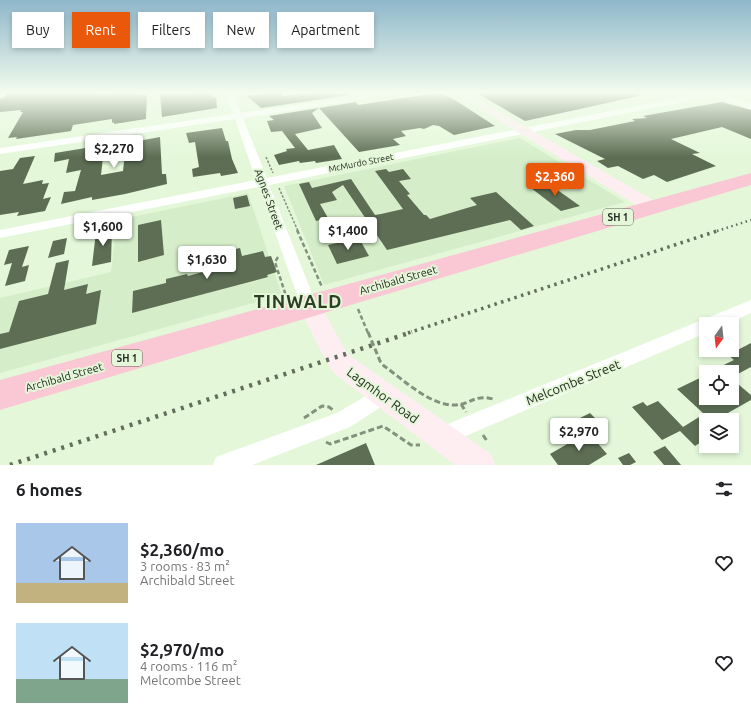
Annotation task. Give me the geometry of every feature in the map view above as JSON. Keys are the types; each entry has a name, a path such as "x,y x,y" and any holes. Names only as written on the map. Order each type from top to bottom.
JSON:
{"highway":[{"name":"Archibald Street","path":"0,395 317,296 652,207 751,179"}],"street":[{"path":"0,152 252,114"},
{"path":"495,114 652,207"},
{"name":"McMurdo Street","path":"0,234 611,114"},
{"name":"Agnes Street","path":"237,116 263,183 317,296"},
{"name":"Lagmhor Road","path":"317,296 337,358 344,366 383,395 429,442 480,465"},
{"path":"726,317 751,306"},
{"name":"Melcombe Street","path":"429,442 699,329"},
{"path":"224,465 343,420 383,395"}],"path":[{"path":"278,185 321,286 317,296"},
{"path":"364,306 358,309 358,312 384,366 425,397 445,404 461,404 482,396 488,398"},
{"path":"461,404 463,408"},
{"path":"330,444 377,427 386,427 398,434 411,445 429,442"}],"shaded area":[{"path":"520,138 625,202 324,285 284,186"},
{"path":"248,193 282,295 0,373 0,298 111,272 117,220"}],"building":[{"path":"22,114 146,114 146,119 114,124 114,122 112,123 112,119 73,125 71,131 16,139 17,137 8,138"},
{"path":"162,114 182,114 162,117"},
{"path":"283,114 312,114 322,128 295,134 308,150 334,145 342,159 316,163 315,161 300,163 299,161 279,165 274,155 287,151 286,149 295,148 282,131 271,132 267,121 274,120 269,116"},
{"path":"324,114 476,114 495,126 454,135 439,126 433,125 424,129 420,128 401,131 406,136 393,139 400,145 359,152"},
{"path":"512,114 558,114 525,121"},
{"path":"656,114 751,114 751,139 722,127 671,139 700,153 692,154 716,166 667,182 654,175 643,179 618,166 608,168 597,161 605,159 555,134 576,130 590,130 635,121 632,119 647,118 643,116"},
{"path":"222,128 226,141 228,141 232,159 238,173 221,176 220,173 193,177 192,169 199,167 195,142 189,143 186,133"},
{"path":"160,137 162,174 166,174 167,184 125,194 92,200 92,197 61,204 64,192 75,191 81,170 66,173 69,159 54,162 55,153 122,142 122,144","holes":["125,153 123,171 101,175 103,157"]},
{"path":"35,156 23,184 43,180 42,184 49,183 43,199 51,197 45,211 17,216 19,212 0,215 0,171 13,169 20,158"},
{"path":"386,169 389,172 403,169 411,179 399,181 410,194 407,195 424,215 430,219 477,205 470,198 496,192 534,226 521,230 510,220 387,250 343,185 332,192 337,200 320,204 328,218 316,221 299,184 309,182 312,188 351,179 375,215 381,214 403,209 375,171"},
{"path":"549,184 580,206 561,211 531,188"},
{"path":"247,195 250,206 235,209 233,198"},
{"path":"161,220 164,255 138,262 138,225"},
{"path":"112,228 111,262 92,266 96,232"},
{"path":"67,238 64,254 48,258 53,241"},
{"path":"359,238 369,256 337,264 328,245"},
{"path":"29,246 22,267 29,265 25,281 5,286 12,263 4,265 9,250"},
{"path":"240,248 242,256 263,251 265,257 271,256 277,272 267,275 268,277 132,313 133,291 166,283 166,279 187,274 188,276 221,267 218,253"},
{"path":"69,260 64,290 88,284 86,294 101,290 96,324 0,349 0,334 9,332 19,301 48,294 56,263"},
{"path":"751,343 751,367 739,373 739,365 724,365 734,360 730,357 739,357 739,349"},
{"path":"699,378 699,405 739,405 739,385 751,395 751,400 728,413 703,413 677,389"},
{"path":"658,401 683,427 699,417 699,443 695,446 680,431 662,440 632,407 643,402 647,406"},
{"path":"590,413 601,424 591,430 580,418"},
{"path":"588,432 607,454 589,465 558,465 550,454"},
{"path":"366,443 375,465 316,465"},
{"path":"665,446 681,465 664,465 653,452"},
{"path":"629,453 636,462 630,465 623,465 618,458"}],"railway":[{"path":"717,231 751,220"},
{"path":"408,333 720,230"},
{"path":"10,465 412,332"}],"district":[{"name":"TINWALD","path":"298,302"}]}
